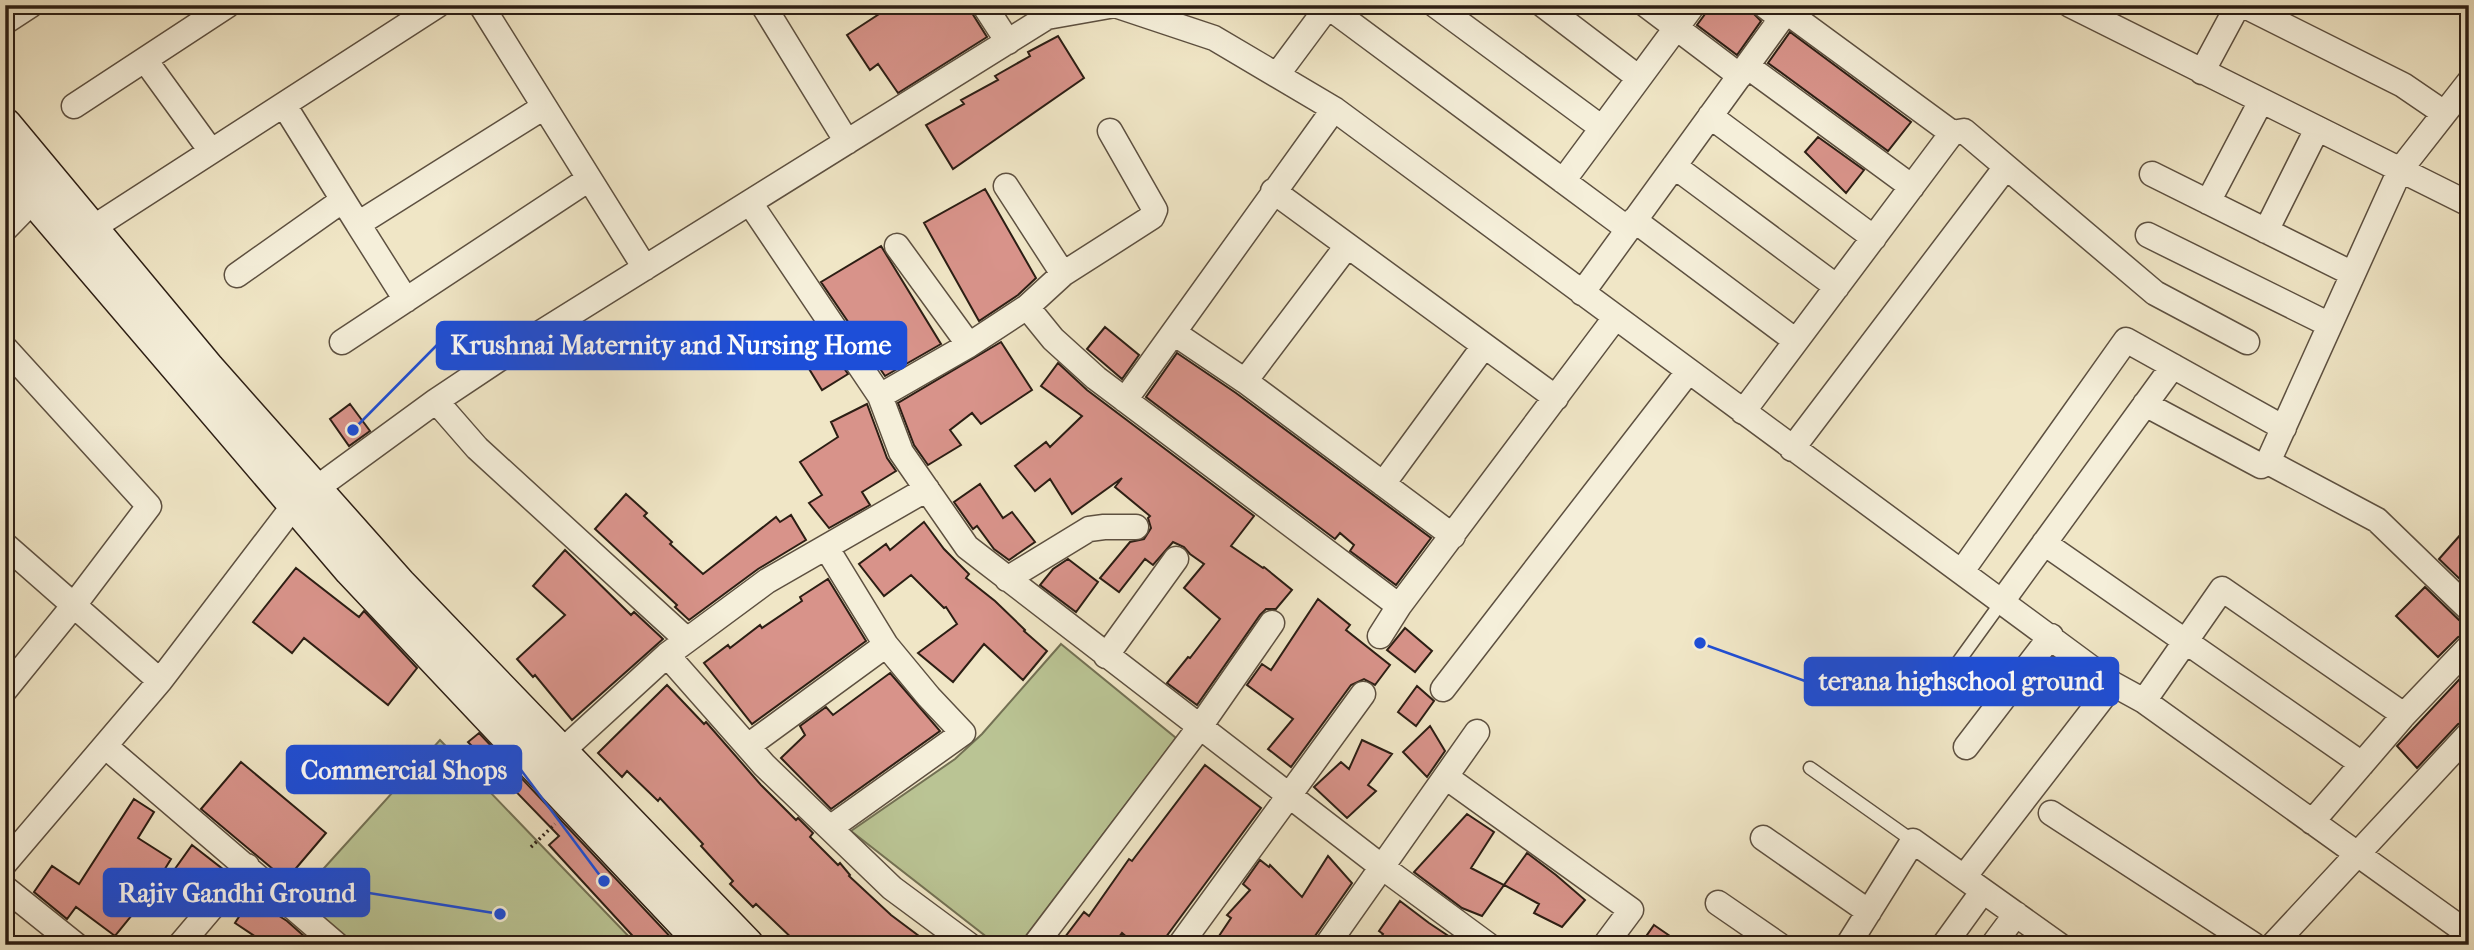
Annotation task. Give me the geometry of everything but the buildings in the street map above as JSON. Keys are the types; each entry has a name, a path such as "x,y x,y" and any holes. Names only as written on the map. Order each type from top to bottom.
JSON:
{"street":[{"path":"5,22 31,5"},
{"path":"74,106 228,5"},
{"path":"81,236 438,5"},
{"path":"481,5 645,268"},
{"path":"763,5 847,142"},
{"path":"984,5 1007,42"},
{"path":"5,863 160,681 305,496 436,401 1047,17 1115,5 1214,38 1334,108 1792,449 2003,600 2113,684 2144,701 2469,934"},
{"path":"1436,5 1602,128"},
{"path":"1543,5 1639,78"},
{"path":"1646,5 1912,187"},
{"path":"1563,181 1693,5"},
{"path":"2070,5 2469,204"},
{"path":"2202,72 2238,5"},
{"path":"2244,5 2403,85 2444,113"},
{"path":"1277,75 1327,6 1563,181 1631,225 1796,341"},
{"path":"1582,293 1744,71 1781,10 1952,133"},
{"path":"145,60 211,151"},
{"path":"2145,404 2261,466 2268,462 2400,170 2469,82"},
{"path":"2208,202 2261,101"},
{"path":"284,105 406,300"},
{"path":"358,224 544,107"},
{"path":"1125,400 1334,108"},
{"path":"1710,116 1874,238"},
{"path":"5,125 43,190 305,496 351,570 747,945"},
{"path":"2266,231 2317,129"},
{"path":"880,396 969,345 1027,307 1063,274 1146,223 1155,210 1110,131"},
{"path":"1743,412 1952,133 1964,131 2155,293 2247,342"},
{"path":"5,165 43,190"},
{"path":"1674,166 1837,286"},
{"path":"1792,449 2006,167"},
{"path":"2152,174 2353,274"},
{"path":"342,342 589,179"},
{"path":"1006,186 1063,274"},
{"path":"5,229 43,190"},
{"path":"1273,191 1556,398"},
{"path":"237,275 343,200"},
{"path":"750,203 880,396 901,452 967,547 1290,797 1488,945"},
{"path":"2148,235 2330,325"},
{"path":"897,246 969,345"},
{"path":"1245,381 1347,246"},
{"path":"1027,307 1053,339 1096,378 1399,606"},
{"path":"1380,636 1399,606 1615,318"},
{"path":"1174,333 1245,381 1453,536"},
{"path":"1962,571 2126,340 2284,428"},
{"path":"1383,484 1484,345"},
{"path":"5,690 149,506 9,359"},
{"path":"2003,600 2173,366"},
{"path":"1443,689 1688,372"},
{"path":"436,401 486,457 687,640"},
{"path":"2268,462 2377,520 2469,609"},
{"path":"551,761 667,654 767,581 927,489"},
{"path":"1007,579 1089,529 1136,527"},
{"path":"2044,543 2362,764"},
{"path":"5,545 160,681"},
{"path":"826,547 886,645 963,733 830,828"},
{"path":"1106,656 1176,559"},
{"path":"2144,701 2222,589 2404,715"},
{"path":"1035,945 1199,727 1272,623"},
{"path":"1966,747 2051,636"},
{"path":"748,746 886,645"},
{"path":"2312,822 2404,715 2469,647"},
{"path":"667,654 748,746 891,888 969,945"},
{"path":"1944,945 1973,884 2113,684"},
{"path":"1180,945 1363,694"},
{"path":"1327,945 1477,732"},
{"path":"2273,945 2469,734"},
{"path":"105,746 337,945"},
{"path":"551,761 574,806 705,945"},
{"path":"1446,776 1631,910 1605,945"},
{"path":"2051,813 2254,945"},
{"path":"1763,838 1869,912"},
{"path":"1848,945 1913,841 2059,945"},
{"path":"180,945 247,866"},
{"path":"5,888 76,945"},
{"path":"1718,903 1779,945"},
{"path":"1993,945 2016,914"}],"lane":[{"path":"1943,683 2003,600"},
{"path":"1810,768 1913,841"}],"path":[{"path":"531,847 574,806"}],"green space":[{"path":"1061,644 1176,738 1019,945 997,945 851,831 955,759 982,734"},
{"path":"440,740 637,945 353,945 297,898"}],"place":[{"name":"Krushnai Maternity and Nursing Home","path":"353,430"},
{"name":"terana highschool ground","path":"1700,643"},
{"name":"Commercial Shops","path":"604,881"},
{"name":"Rajiv Gandhi Ground","path":"500,914"}]}
